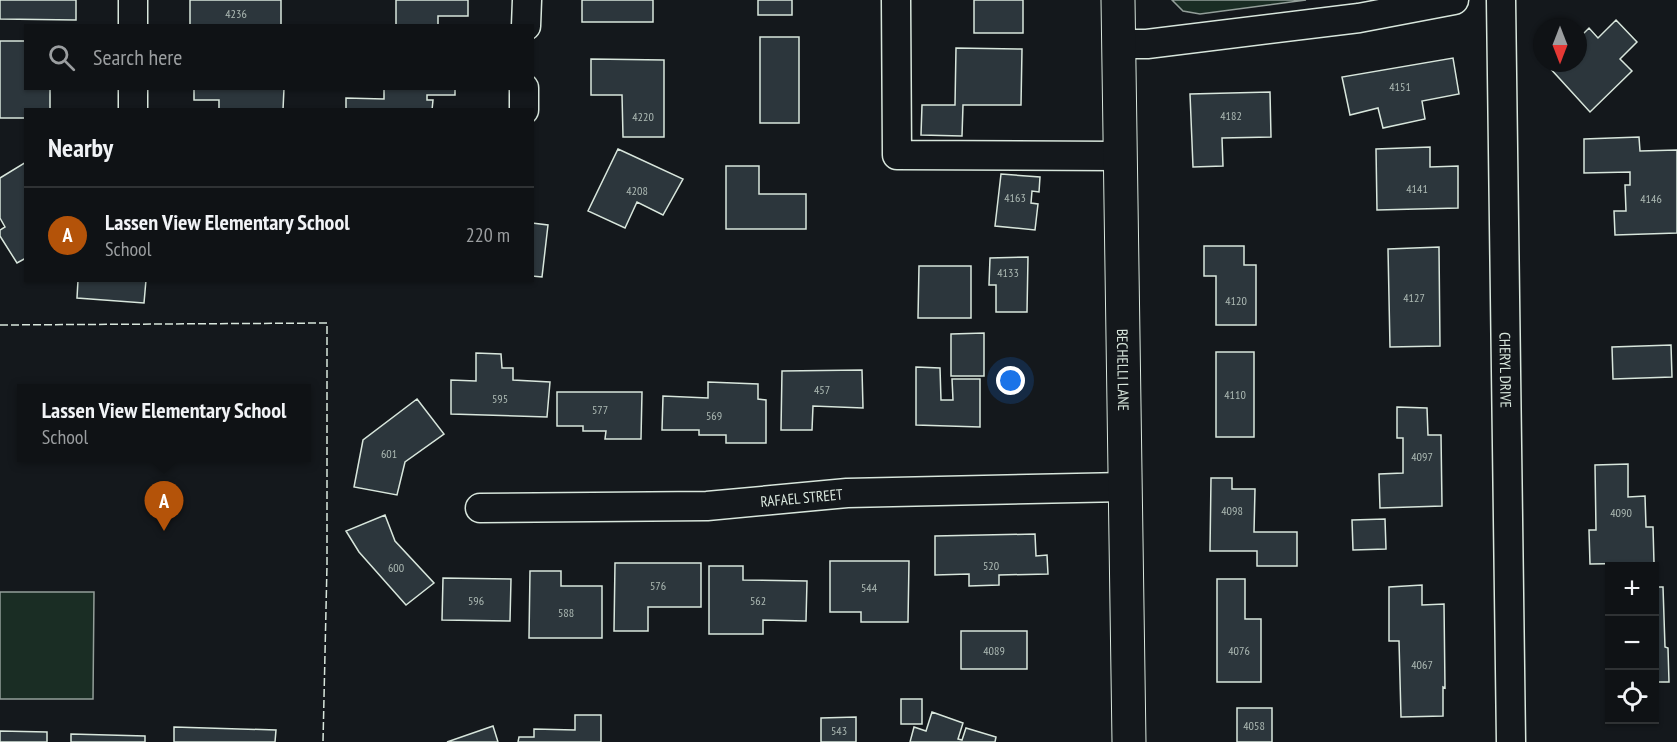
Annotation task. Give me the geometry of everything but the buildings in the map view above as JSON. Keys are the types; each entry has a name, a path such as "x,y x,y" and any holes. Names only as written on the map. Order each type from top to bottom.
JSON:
{"main road":[{"name":"BECHELLI LANE","path":"1118,0 1129,742"}],"street":[{"path":"133,0 133,24"},
{"path":"526,24 527,0"},
{"path":"896,0 897,155 1120,156"},
{"path":"1119,44 1147,44 1359,18 1454,0"},
{"name":"CHERYL DRIVE","path":"1502,0 1511,742"},
{"path":"133,90 133,108"},
{"path":"524,90 524,108"},
{"name":"RAFAEL STREET","path":"480,508 707,506 847,493 1125,487"}],"green space":[{"path":"1172,0 1306,0 1200,14 1183,11"},
{"path":"0,592 94,592 93,699 0,699"}],"fence":[{"path":"0,325 327,323 327,565 323,742"}],"place":[{"name":"Lassen View Elementary School","path":"164,531"}]}
